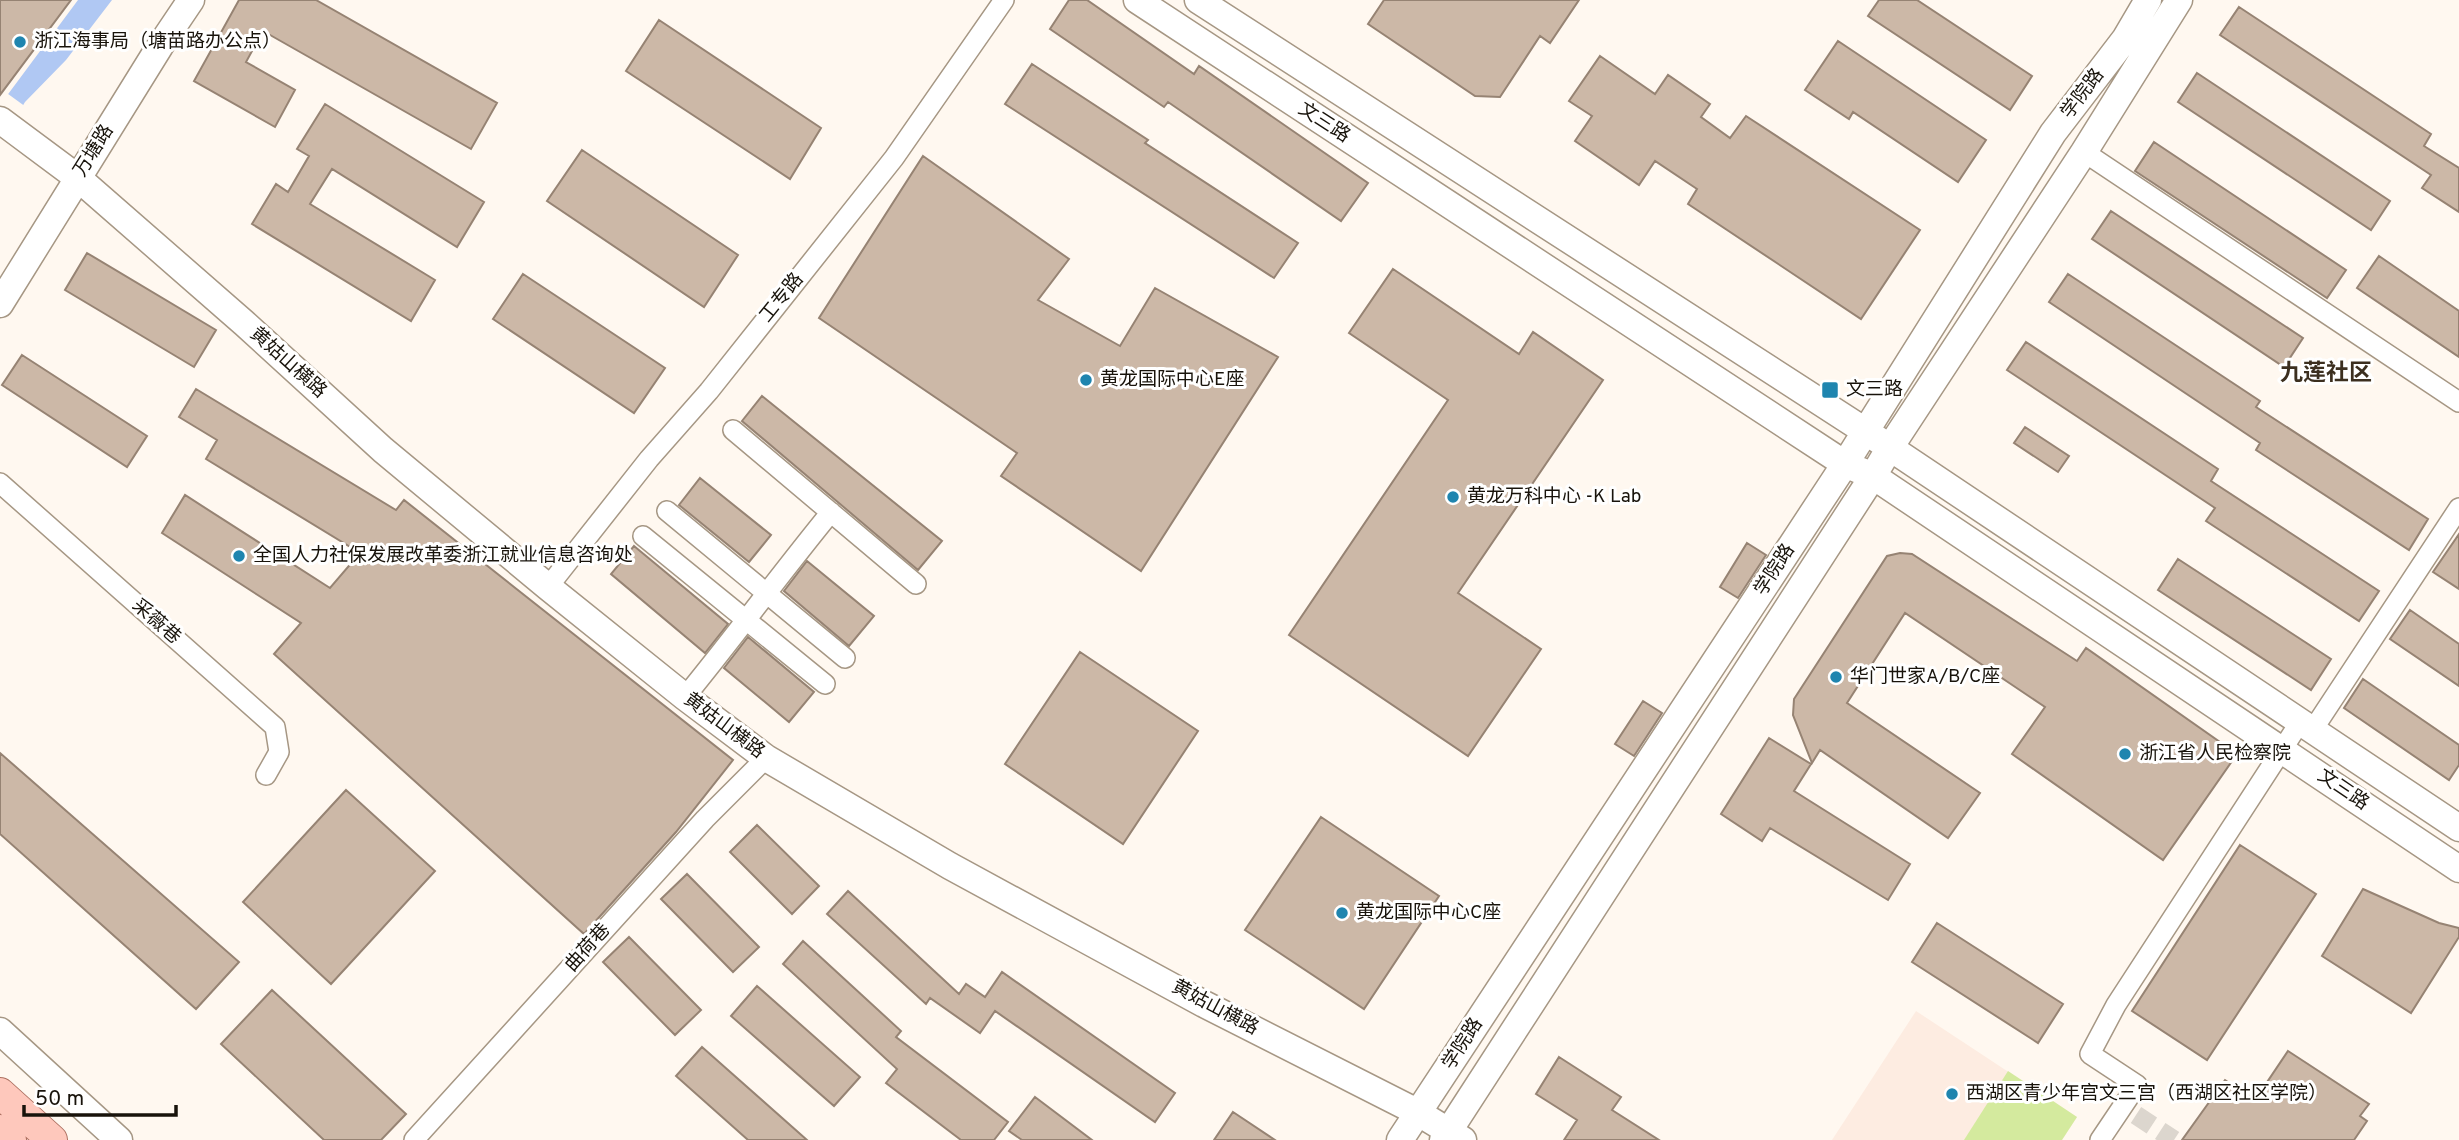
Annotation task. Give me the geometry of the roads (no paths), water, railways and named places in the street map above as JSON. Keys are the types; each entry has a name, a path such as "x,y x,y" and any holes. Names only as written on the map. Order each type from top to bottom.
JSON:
{"main road":[{"name":"万塘路","path":"0,304 191,0"},
{"name":"文三路","path":"1137,0 1845,464 1873,476 2459,869"},
{"name":"文三路","path":"1198,0 1864,431 2459,828"},
{"name":"学院路","path":"1400,1140 1845,464 2053,134 2125,39 2148,0"},
{"name":"学院路","path":"1451,1137 1889,449 2084,152 2179,0"},
{"name":"黄姑山横路","path":"9,127 78,178 244,323 383,450 548,587 766,758 950,866 1204,1004 1417,1112 1451,1137"},
{"path":"0,1031 119,1140"},
{"path":"0,1093 52,1140"},
{"path":"0,1130 11,1140"}],"street":[{"name":"工专路","path":"548,587 649,459 709,391 894,158 1003,0"},
{"path":"2084,152 2459,402"},
{"path":"733,430 916,584"},
{"name":"采薇巷","path":"0,483 275,727 279,752 266,775"},
{"path":"2100,1140 2129,1110 2137,1085 2090,1054 2116,1005 2282,749 2306,727 2459,508"},
{"path":"667,510 845,658"},
{"path":"685,697 831,512"},
{"path":"643,536 825,684"},
{"name":"曲荷巷","path":"414,1140 705,819 766,758"}],"water":[{"path":"78,0 112,0 66,60 25,102 0,144 0,105"}],"tunnel":[{"path":"2136,1115 2174,1140"}],"place":[{"name":"浙江海事局（塘苗路办公点）","path":"20,42"},
{"name":"黄龙国际中心E座","path":"1086,380"},
{"name":"文三路","path":"1830,390"},
{"name":"黄龙万科中心 -K Lab","path":"1453,497"},
{"name":"全国人力社保发展改革委浙江就业信息咨询处","path":"239,556"},
{"name":"华门世家A/B/C座","path":"1836,677"},
{"name":"浙江省人民检察院","path":"2125,754"},
{"name":"黄龙国际中心C座","path":"1342,913"},
{"name":"西湖区青少年宫文三宫（西湖区社区学院）","path":"1952,1094"}],"district":[{"name":"九莲社区","path":"2326,374"}]}
